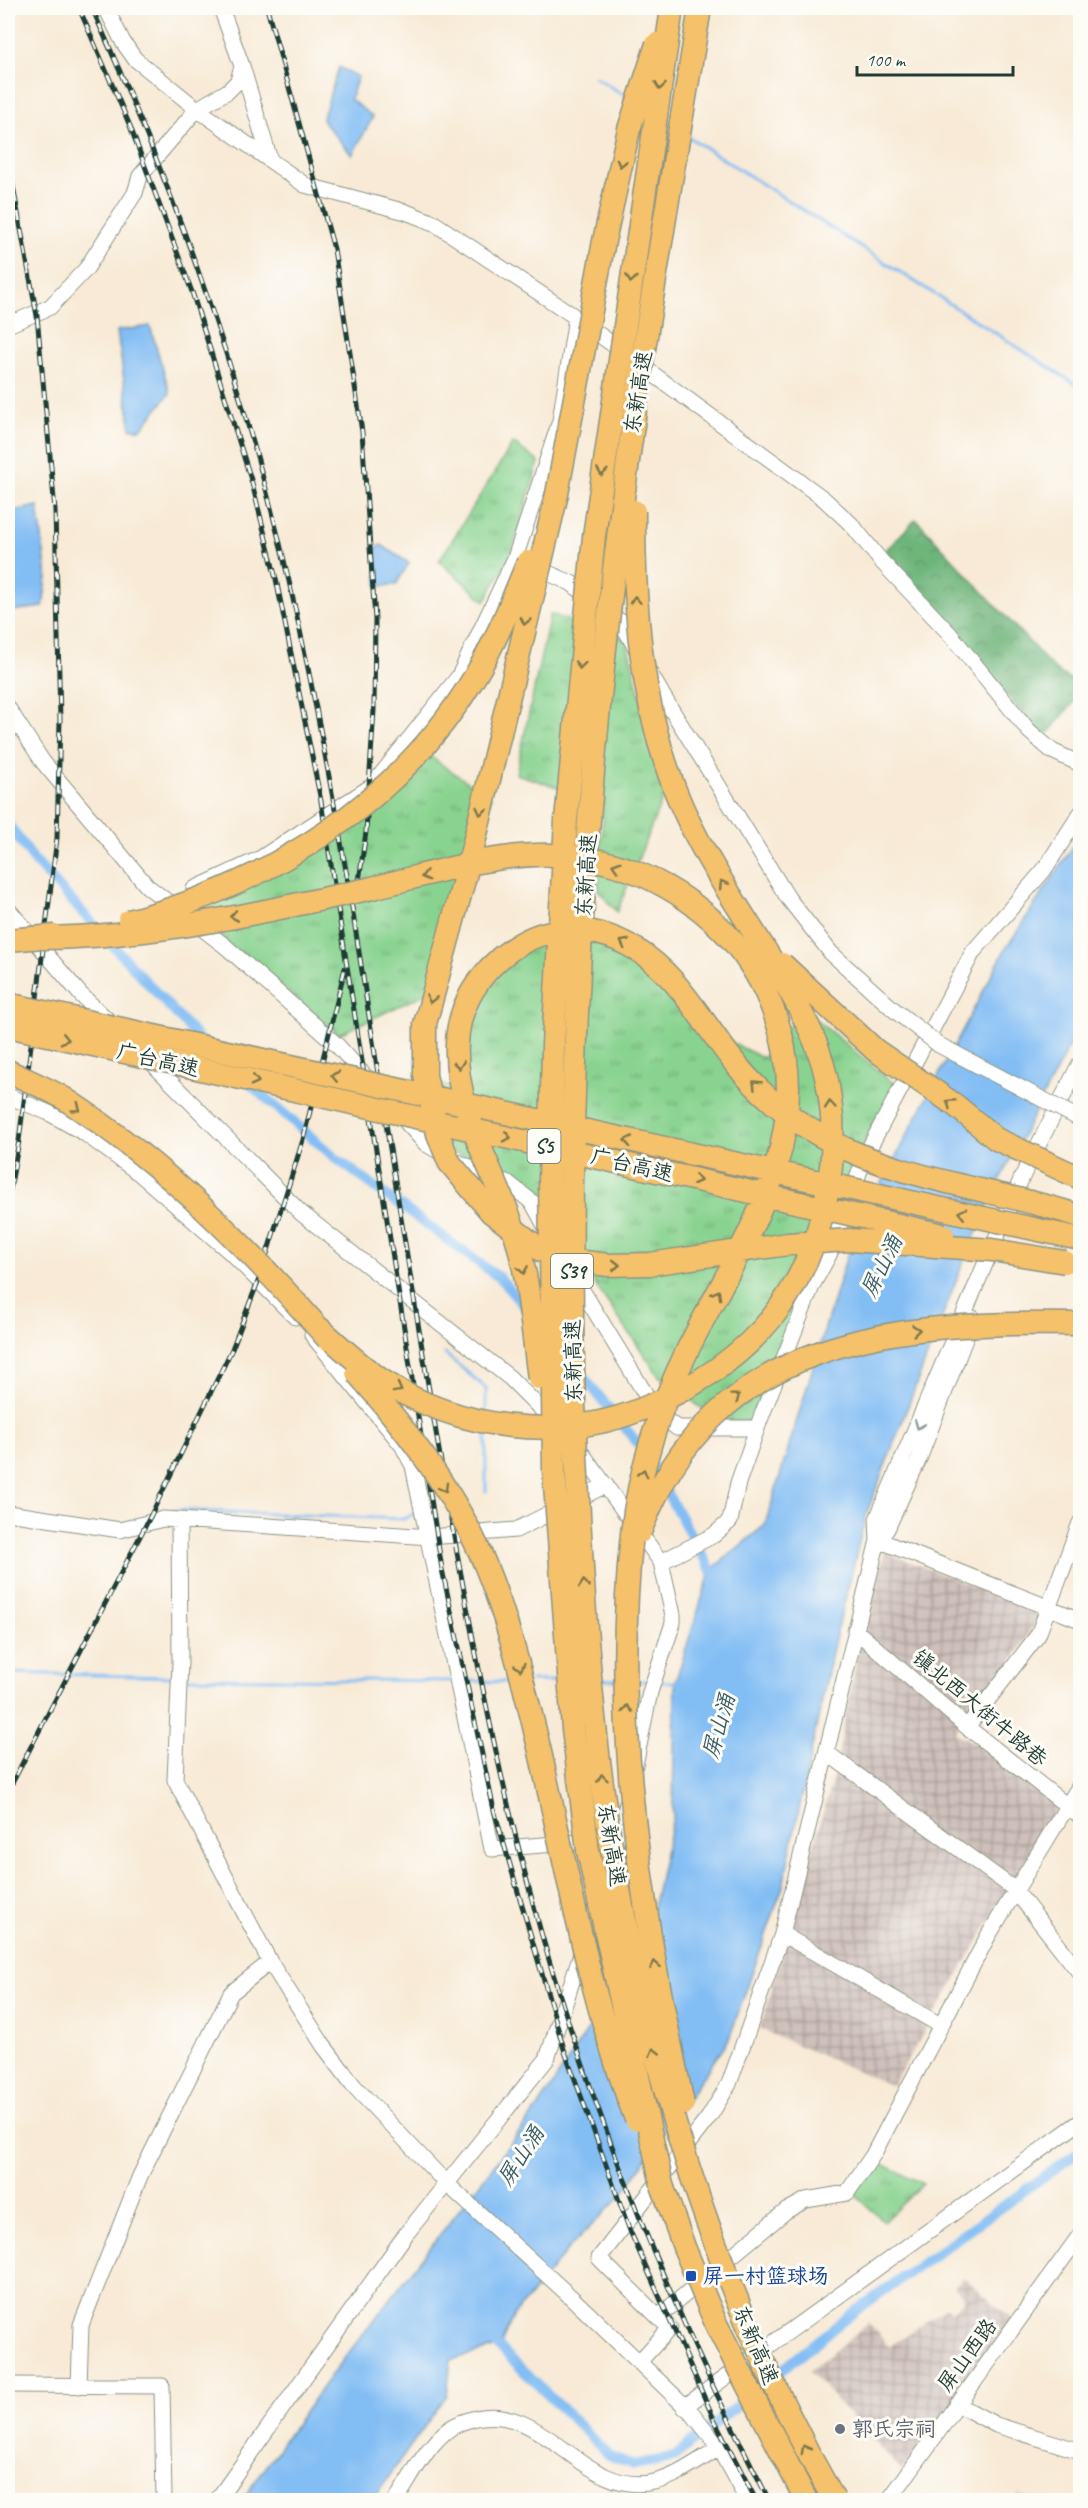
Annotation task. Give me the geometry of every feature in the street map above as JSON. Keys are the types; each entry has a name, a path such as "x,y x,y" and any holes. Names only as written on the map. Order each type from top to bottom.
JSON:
{"highway":[{"path":"671,8 629,129 604,241 557,494 473,847 425,1024 423,1057 428,1093 438,1134 448,1162 475,1195 513,1232 541,1250 578,1262 609,1265 650,1264 789,1244 850,1240 992,1250 1073,1264"},
{"name":"东新高速","path":"671,8 601,481 578,686 566,820 553,1045 550,1179 554,1471 573,1729 588,1851 662,2185 684,2247 717,2326 806,2500"},
{"name":"东新高速","path":"700,8 635,411 602,676 587,855 574,1117 574,1400 580,1545 597,1743 607,1821 648,2028 668,2104 742,2315 778,2398 834,2500"},
{"path":"319,1328 382,1380 423,1402 469,1419 513,1427 590,1424 625,1416 669,1398 744,1348 790,1294 807,1264 824,1215 833,1151 829,1093 823,1064 812,1032 755,933 713,868 690,823 666,765 647,697 637,634 635,589 635,411"},
{"path":"42,938 128,921 203,897 301,848 348,818 371,800 410,762 451,713 474,678 497,633 557,494"},
{"path":"12,928 42,938 86,938 146,931 327,898 492,860 542,854 595,860 644,876 691,903 730,938 755,971 778,1023 788,1070 786,1133 763,1205 686,1352 663,1408 639,1490 629,1568 627,1710 639,1862 663,2012 703,2208"},
{"path":"554,1471 520,1256 513,1227 474,1130 462,1088 457,1044 460,1021 468,999 486,971 520,943 567,928 604,934 628,945 650,960 672,980 736,1065 754,1083 819,1136 850,1151 883,1162 1080,1216"},
{"path":"755,933 808,989 875,1050 955,1105 996,1139 1080,1178"},
{"name":"广台高速","path":"8,1004 1080,1239"},
{"name":"广台高速","path":"8,1026 1073,1264"},
{"path":"8,1071 63,1098 154,1163 276,1279 375,1393 431,1467 477,1547 517,1655 583,1940 617,2072 662,2185"},
{"path":"629,1568 645,1519 677,1461 710,1420 728,1403 774,1371 837,1345 887,1334 1011,1323 1080,1324"}],"street":[{"path":"106,8 123,42 135,59 197,109 305,185 406,212 434,223 576,317 824,499 852,525 881,561 950,634 1029,730 1052,751 1080,764"},
{"path":"221,8 242,66 270,160"},
{"path":"8,325 50,307 86,269 135,194 140,176 197,109 228,91 238,81 242,66"},
{"path":"167,902 261,858 372,786 459,676 515,558 560,422 576,317"},
{"path":"515,558 571,583 621,622 663,696 789,898 831,952 893,1009 939,1045 1080,1119"},
{"path":"8,708 43,762 147,886 225,946 337,1044 426,1144 455,1161 508,1184 531,1202 613,1344 657,1413 677,1428 757,1428"},
{"path":"661,1563 678,1556 714,1534 726,1526 733,1516 738,1483 757,1428 812,1286 829,1255 867,1154 973,952 1044,870 1080,814"},
{"path":"8,909 12,928 187,1096 301,1213 510,1378 582,1451 661,1563 673,1623 650,1692 618,1839 547,2059 406,2234 217,2500"},
{"path":"640,2361 670,2328 599,2258 709,2117 729,2084 782,1934 878,1540 887,1529 919,1459 1011,1221 1022,1177 1080,1063"},
{"path":"8,1096 49,1113 84,1133 140,1174 230,1252 309,1331 402,1445 413,1466 430,1538 492,1849 618,1839"},
{"path":"8,1513 120,1530 163,1519 430,1538 516,1530 606,1485"},
{"path":"179,1520 180,1662 175,1780 270,1962 323,2045 354,2086 446,2184 640,2361 688,2410 717,2445 747,2500"},
{"path":"967,1728 1038,1635 1080,1523"},
{"path":"878,1540 1080,1620"},
{"name":"镇北西大街牛路巷","path":"855,1630 967,1728 1080,1816"},
{"path":"826,1753 1014,1889 1080,1973"},
{"path":"658,2317 786,2211 806,2200 847,2193 873,2155 1014,1889 1080,1785"},
{"path":"782,1934 940,2025"},
{"path":"79,2386 81,2325 140,2176 231,1994 270,1962"},
{"path":"688,2410 1080,2122"},
{"name":"屏山西路","path":"889,2500 1080,2235"},
{"path":"8,2385 162,2386 164,2500"},
{"path":"957,2404 996,2425 1080,2451"},
{"path":"396,2500 439,2438 460,2423 481,2417 522,2421 539,2430 598,2474 636,2483 654,2482 681,2471 717,2445"}],"shaded area":[{"path":"885,1552 1042,1613 1008,1667 954,1733 985,1747 1060,1804 892,2086 760,2029 835,1772 859,1646"},
{"path":"963,2277 1013,2320 902,2471 809,2371 869,2323 889,2347 947,2307 952,2312 965,2298 954,2287"},
{"path":"1017,2493 1055,2500 1016,2500"}],"green space":[{"path":"513,443 539,462 510,557 485,601 439,561"},
{"path":"916,519 1055,670 1069,679 1080,678 1080,695 1044,738 883,553"},
{"path":"550,614 626,638 664,795 617,912 598,890 604,802 516,774"},
{"path":"428,755 491,798 427,993 339,1034 190,912"},
{"path":"544,941 607,942 657,973 697,1026 763,1058 803,1009 897,1086 865,1141 751,1421 720,1422 659,1376 534,1197 508,1177 454,1152 373,1071 453,1087 474,1001 511,956"},
{"path":"875,2160 923,2184 884,2221 853,2193"}],"water":[{"path":"339,67 358,77 350,99 373,117 352,155 322,120"},
{"path":"150,326 170,393 141,429 131,429 117,331"},
{"path":"38,506 47,577 43,607 12,611 8,571 8,512"},
{"path":"381,545 409,563 396,585 377,586 376,548"},
{"name":"屏山涌","path":"1080,836 1080,1025 997,1185 959,1273 865,1518 832,1652 783,1886 729,2039 621,2196 571,2246 514,2315 500,2346 451,2360 447,2395 372,2500 242,2500 323,2386 538,2108 647,1936 673,1817 675,1683 711,1570 765,1525 852,1239 1005,950"}],"waterway":[{"path":"595,77 629,98"},
{"path":"687,136 1080,387"},
{"path":"8,824 34,860 201,1041"},
{"path":"253,1087 338,1160 501,1279 526,1309"},
{"path":"445,1354 486,1388 486,1414"},
{"path":"577,1369 640,1446 711,1570 721,1581"},
{"path":"486,1430 486,1491"},
{"path":"171,1510 404,1519 417,1512"},
{"path":"8,1673 174,1677"},
{"path":"183,1678 453,1681"},
{"path":"600,1680 618,1680"},
{"path":"462,1681 513,1682"},
{"path":"531,1681 561,1681"},
{"path":"633,1681 648,1681"},
{"path":"660,1682 678,1682"},
{"path":"490,2338 609,2455 633,2465 672,2458 854,2312 1080,2151"}],"railway":[{"path":"79,8 130,126 192,292 252,483 276,579 321,801 442,1569 494,1810 564,2049 630,2231 714,2419 756,2500"},
{"path":"92,8 140,118 204,287 258,460 285,564 319,722 348,882 420,1339 458,1557 497,1756 529,1888 567,2018 610,2142 684,2323 769,2500"},
{"path":"267,8 334,249 362,432 375,619 374,710 366,832 356,902"},
{"path":"8,159 37,316 55,510 60,720 57,838 19,1141 8,1200"},
{"path":"8,1791 151,1515 232,1349 259,1279 303,1140 345,968"}],"place":[{"name":"屏一村篮球场","path":"691,2276"},
{"name":"郭氏宗祠","path":"840,2429"}]}
